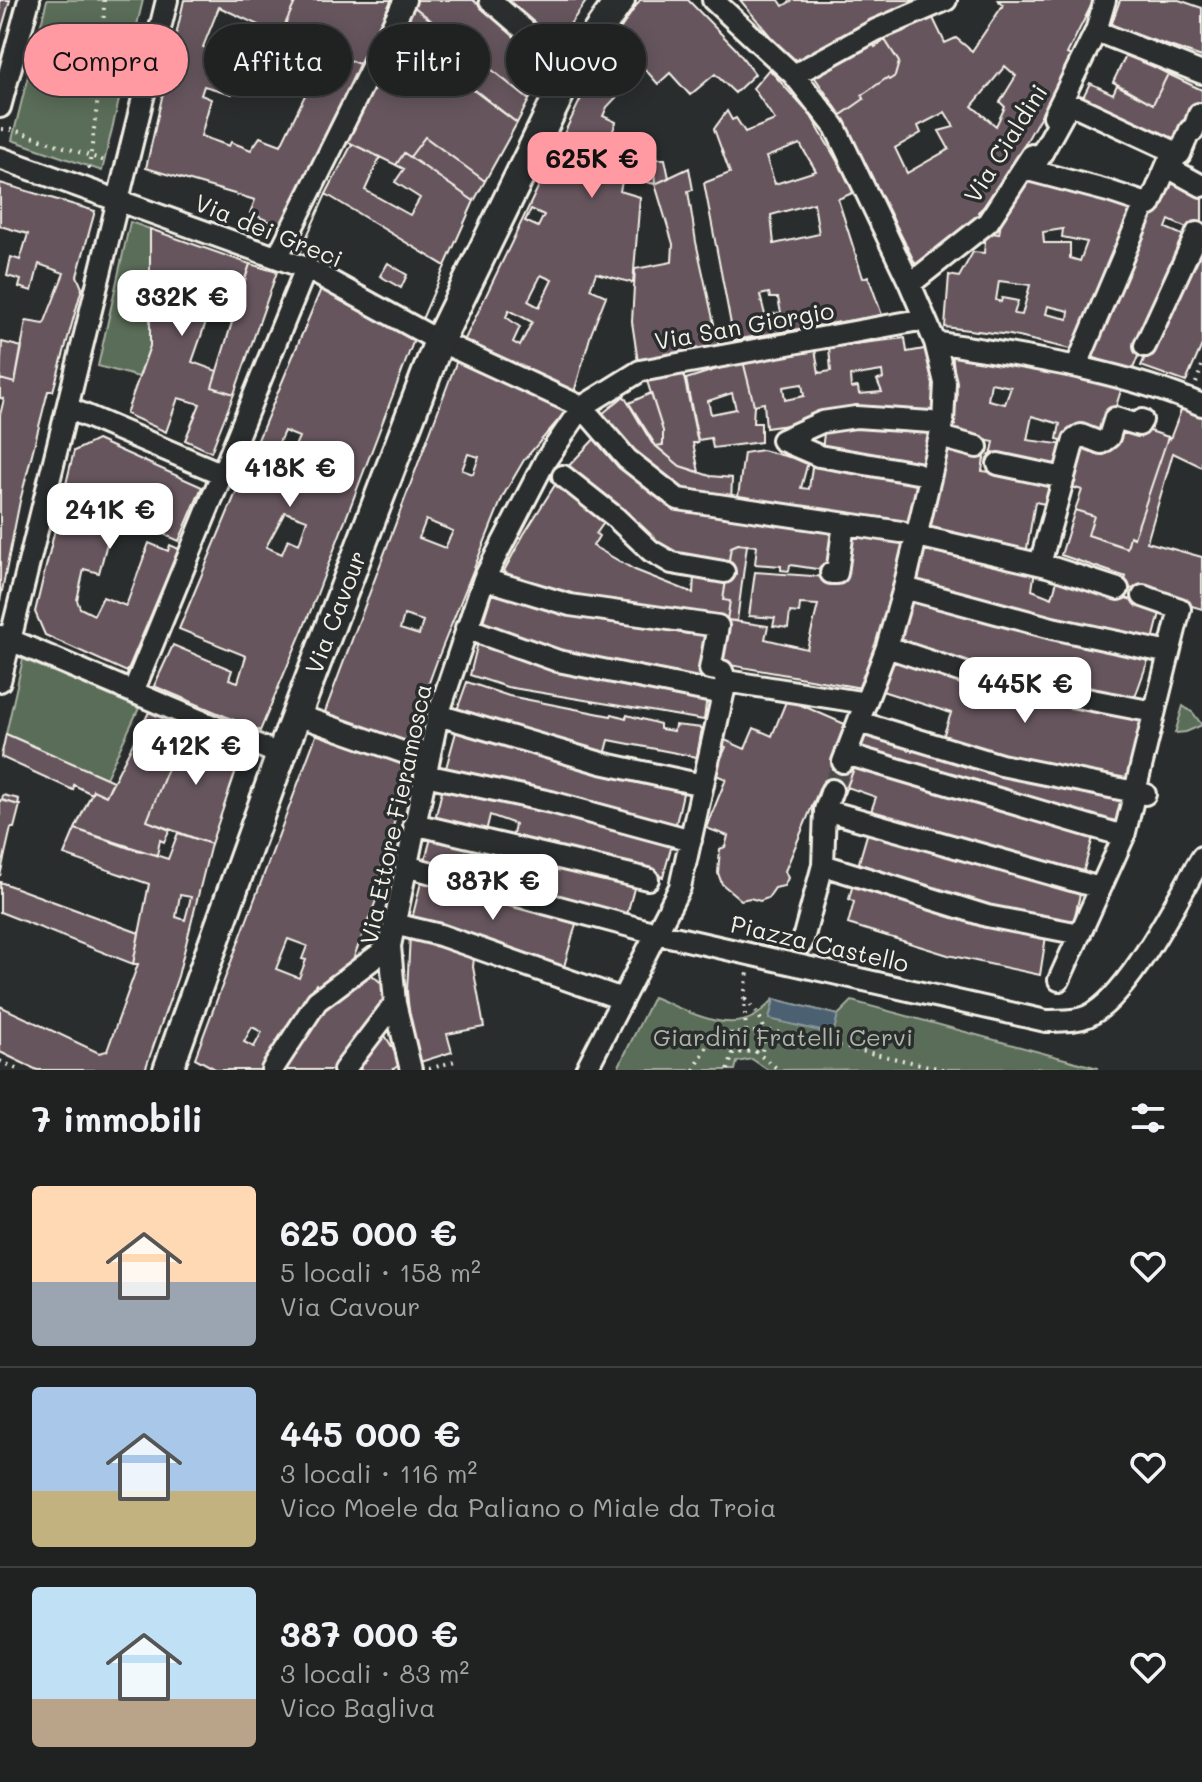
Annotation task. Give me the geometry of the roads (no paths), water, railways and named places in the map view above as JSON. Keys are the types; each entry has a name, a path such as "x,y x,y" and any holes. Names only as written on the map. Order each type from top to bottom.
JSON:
{"street":[{"path":"0,107 29,0"},
{"path":"0,681 5,637 68,408 167,0"},
{"path":"278,256 405,0"},
{"path":"490,0 518,24"},
{"name":"Via Cavour","path":"603,24 620,0"},
{"path":"713,0 794,75 835,127 935,342 945,383 938,426 909,534 904,588 887,647 844,758 1124,836"},
{"name":"Via Cialdini","path":"910,284 988,222 1035,150 1096,31 1105,0"},
{"path":"794,75 876,30 937,4"},
{"path":"1096,31 1202,73"},
{"name":"Via Cavour","path":"170,1070 281,755 439,341 558,96"},
{"path":"1068,106 1078,107 1173,151 1150,205 1145,204 1032,171 1068,106"},
{"path":"1202,115 1199,114 1171,169 1202,186"},
{"name":"Via dei Greci","path":"0,158 278,256 306,268 439,341 582,407"},
{"path":"1077,365 1145,204"},
{"path":"1145,346 1197,233"},
{"path":"133,692 306,268"},
{"name":"Via San Giorgio","path":"582,407 640,371 925,319"},
{"path":"935,342 1077,365 1197,389"},
{"path":"582,407 627,459 678,499 909,534 1040,564 1180,609 1154,712 1142,793 1059,980"},
{"name":"Via Ettore Fieramosca","path":"411,1070 395,1003 390,946 438,715 484,579 545,461 582,407"},
{"path":"68,408 220,473"},
{"path":"924,474 819,456 782,440 822,422 856,417 938,426 988,456 1064,478"},
{"path":"1040,564 1074,440 1081,435 1101,443 1109,437 1115,418 1139,425 1142,420"},
{"path":"545,461 661,557 672,563 724,572"},
{"path":"831,573 837,573 844,524"},
{"path":"484,579 570,605 718,626 710,669 722,671 725,688 680,887 586,1070"},
{"path":"904,588 1052,628 1169,653"},
{"path":"466,628 558,661 862,712 1001,765 1142,793"},
{"path":"5,637 281,755"},
{"path":"887,647 983,679 1154,712"},
{"path":"297,715 427,768 691,840"},
{"path":"438,715 601,763 703,785"},
{"path":"802,943 823,865 825,810 832,790"},
{"path":"825,810 1100,888"},
{"path":"414,824 680,887"},
{"name":"Piazza Castello","path":"406,866 656,933 1046,1021 1076,1020 1109,1002 1139,963 1202,857"},
{"path":"823,865 987,916 1080,934"},
{"path":"394,924 440,935 622,999"},
{"path":"272,1070 317,1001 390,946"},
{"path":"344,1070 395,1003"}],"water":[{"path":"774,999 838,1015 833,1034 769,1019"}],"tunnel":[{"path":"832,790 843,762"}],"park label":[{"name":"Giardini Fratelli Cervi","path":"783,1036"}]}
